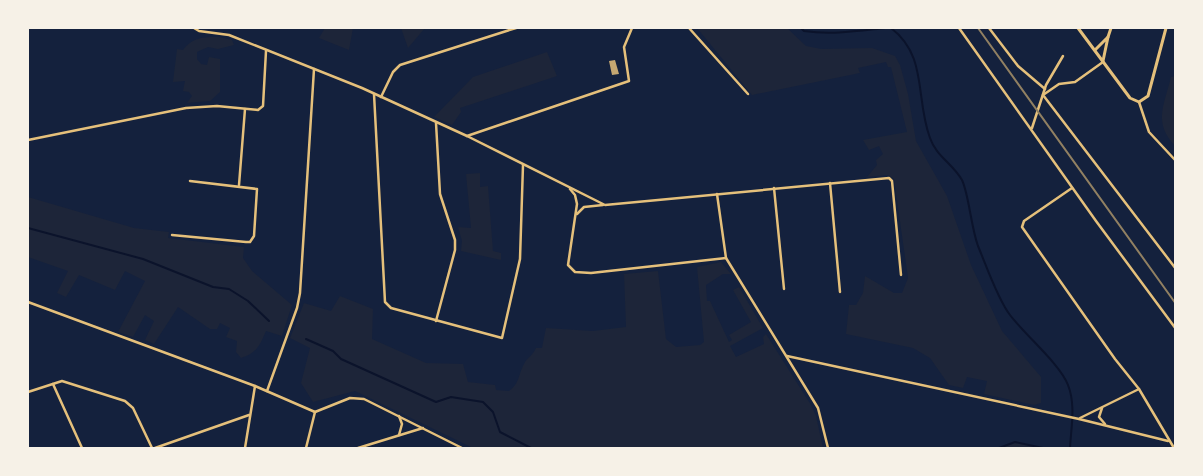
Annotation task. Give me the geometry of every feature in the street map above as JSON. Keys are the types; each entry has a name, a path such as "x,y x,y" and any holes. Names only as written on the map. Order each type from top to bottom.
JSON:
{"street":[{"path":"194,28 199,31 229,35 381,97 467,136 605,205"},
{"path":"381,97 393,72 400,64 516,28"},
{"path":"467,136 626,82 630,77 624,47 632,28"},
{"path":"689,28 748,94"},
{"path":"959,28 1176,329"},
{"path":"988,28 1018,66 1045,89"},
{"path":"1078,28 1130,98 1139,102 1149,132 1176,161"},
{"path":"1042,95 1059,84 1075,82 1103,62 1110,28"},
{"path":"1139,102 1148,96 1166,28"},
{"path":"1095,50 1108,37"},
{"path":"28,140 186,108 217,106 261,109 266,50"},
{"path":"1032,129 1042,95 1052,71 1062,56"},
{"path":"267,391 297,308 300,293 314,69"},
{"path":"374,94 385,302 391,308 502,338 520,259 523,165"},
{"path":"1042,95 1176,269"},
{"path":"239,186 245,109"},
{"path":"436,122 440,194 455,240 455,250 436,321"},
{"path":"576,216 584,207 888,178 892,181 901,275"},
{"path":"172,234 246,242 252,240 257,189 190,181"},
{"path":"830,183 840,292"},
{"path":"567,186 577,200 568,265 575,272 607,271 726,258"},
{"path":"1072,187 1024,221 1022,227 1139,389 1173,447 1176,441"},
{"path":"774,188 784,288"},
{"path":"718,194 726,258 818,408 828,448"},
{"path":"28,302 255,386 315,412 357,397 398,415 462,448"},
{"path":"787,356 1078,418 1168,441"},
{"path":"28,392 62,380 129,404 153,448 249,415"},
{"path":"53,383 82,448"},
{"path":"245,448 255,386"},
{"path":"1078,418 1139,389"},
{"path":"1103,406 1099,417 1104,424 1109,426"},
{"path":"306,448 315,412"},
{"path":"398,415 402,424 398,436"},
{"path":"358,448 424,428"}],"shaded area":[{"path":"325,28 353,28 349,50 319,38"},
{"path":"401,28 425,28 408,48"},
{"path":"697,28 787,28 806,46 821,49 872,48 895,56 900,65 908,94 916,141 947,196 971,265 1002,331 1041,377 1041,403 1034,405 984,394 987,381 967,377 963,388 949,385 930,358 913,348 846,334 849,305 856,305 863,293 865,276 894,293 902,293 908,278 894,179 888,175 867,177 877,165 876,160 883,154 879,146 869,150 863,140 907,132 891,67 888,67 886,62 858,68 860,73 752,95"},
{"path":"219,37 232,40 234,45 218,49 208,47 197,52 197,59 201,64 207,65 209,57 220,59 220,92 210,101 187,103 192,96 189,92 183,91 185,81 173,82 177,49 183,50 195,40"},
{"path":"547,52 557,76 460,108 461,112 452,125 434,117 473,77"},
{"path":"1176,76 1175,146 1164,129 1162,113 1171,77"},
{"path":"480,173 480,187 488,186 493,251 501,253 501,260 461,251 462,241 458,227 471,228 466,174"},
{"path":"28,197 134,228 169,232 168,238 244,247 243,258 252,271 292,305 282,336 266,331 257,348 251,354 241,358 236,352 237,341 226,337 230,328 220,323 217,329 210,329 178,307 154,344 145,340 154,321 145,315 133,337 118,332 145,281 125,271 115,290 79,275 66,297 57,293 68,271 28,257"},
{"path":"721,262 731,274 723,274 706,285 707,301 710,301 729,342 732,340 729,335 751,322 733,290 739,287 763,328 730,346 736,357 764,344 763,337 766,334 811,405 816,416 823,448 473,448 355,391 313,402 301,383 310,348 290,338 304,303 331,311 340,296 373,309 372,339 426,363 463,364 468,382 495,385 496,390 509,391 517,382 522,368 536,348 542,348 546,328 593,331 626,327 624,274 658,271 666,339 676,347 700,345 704,342 697,267"},
{"path":"1015,442 1043,448 999,448"}],"building":[{"path":"615,60 619,74 612,75 609,61"}],"waterway":[{"path":"801,28 804,31 825,33 885,28"},
{"path":"891,28 903,39 911,51 919,78 930,138 936,150 962,180 978,246 1001,301 1016,323 1058,368 1068,385 1072,400 1070,448"},
{"path":"28,228 143,259 213,287 229,289 248,301 269,321"},
{"path":"306,339 333,351 341,359 436,402 451,397 483,402 493,412 500,432 531,448"},
{"path":"999,448 1015,442 1043,448"}],"railway":[{"path":"978,28 1176,304"}]}
